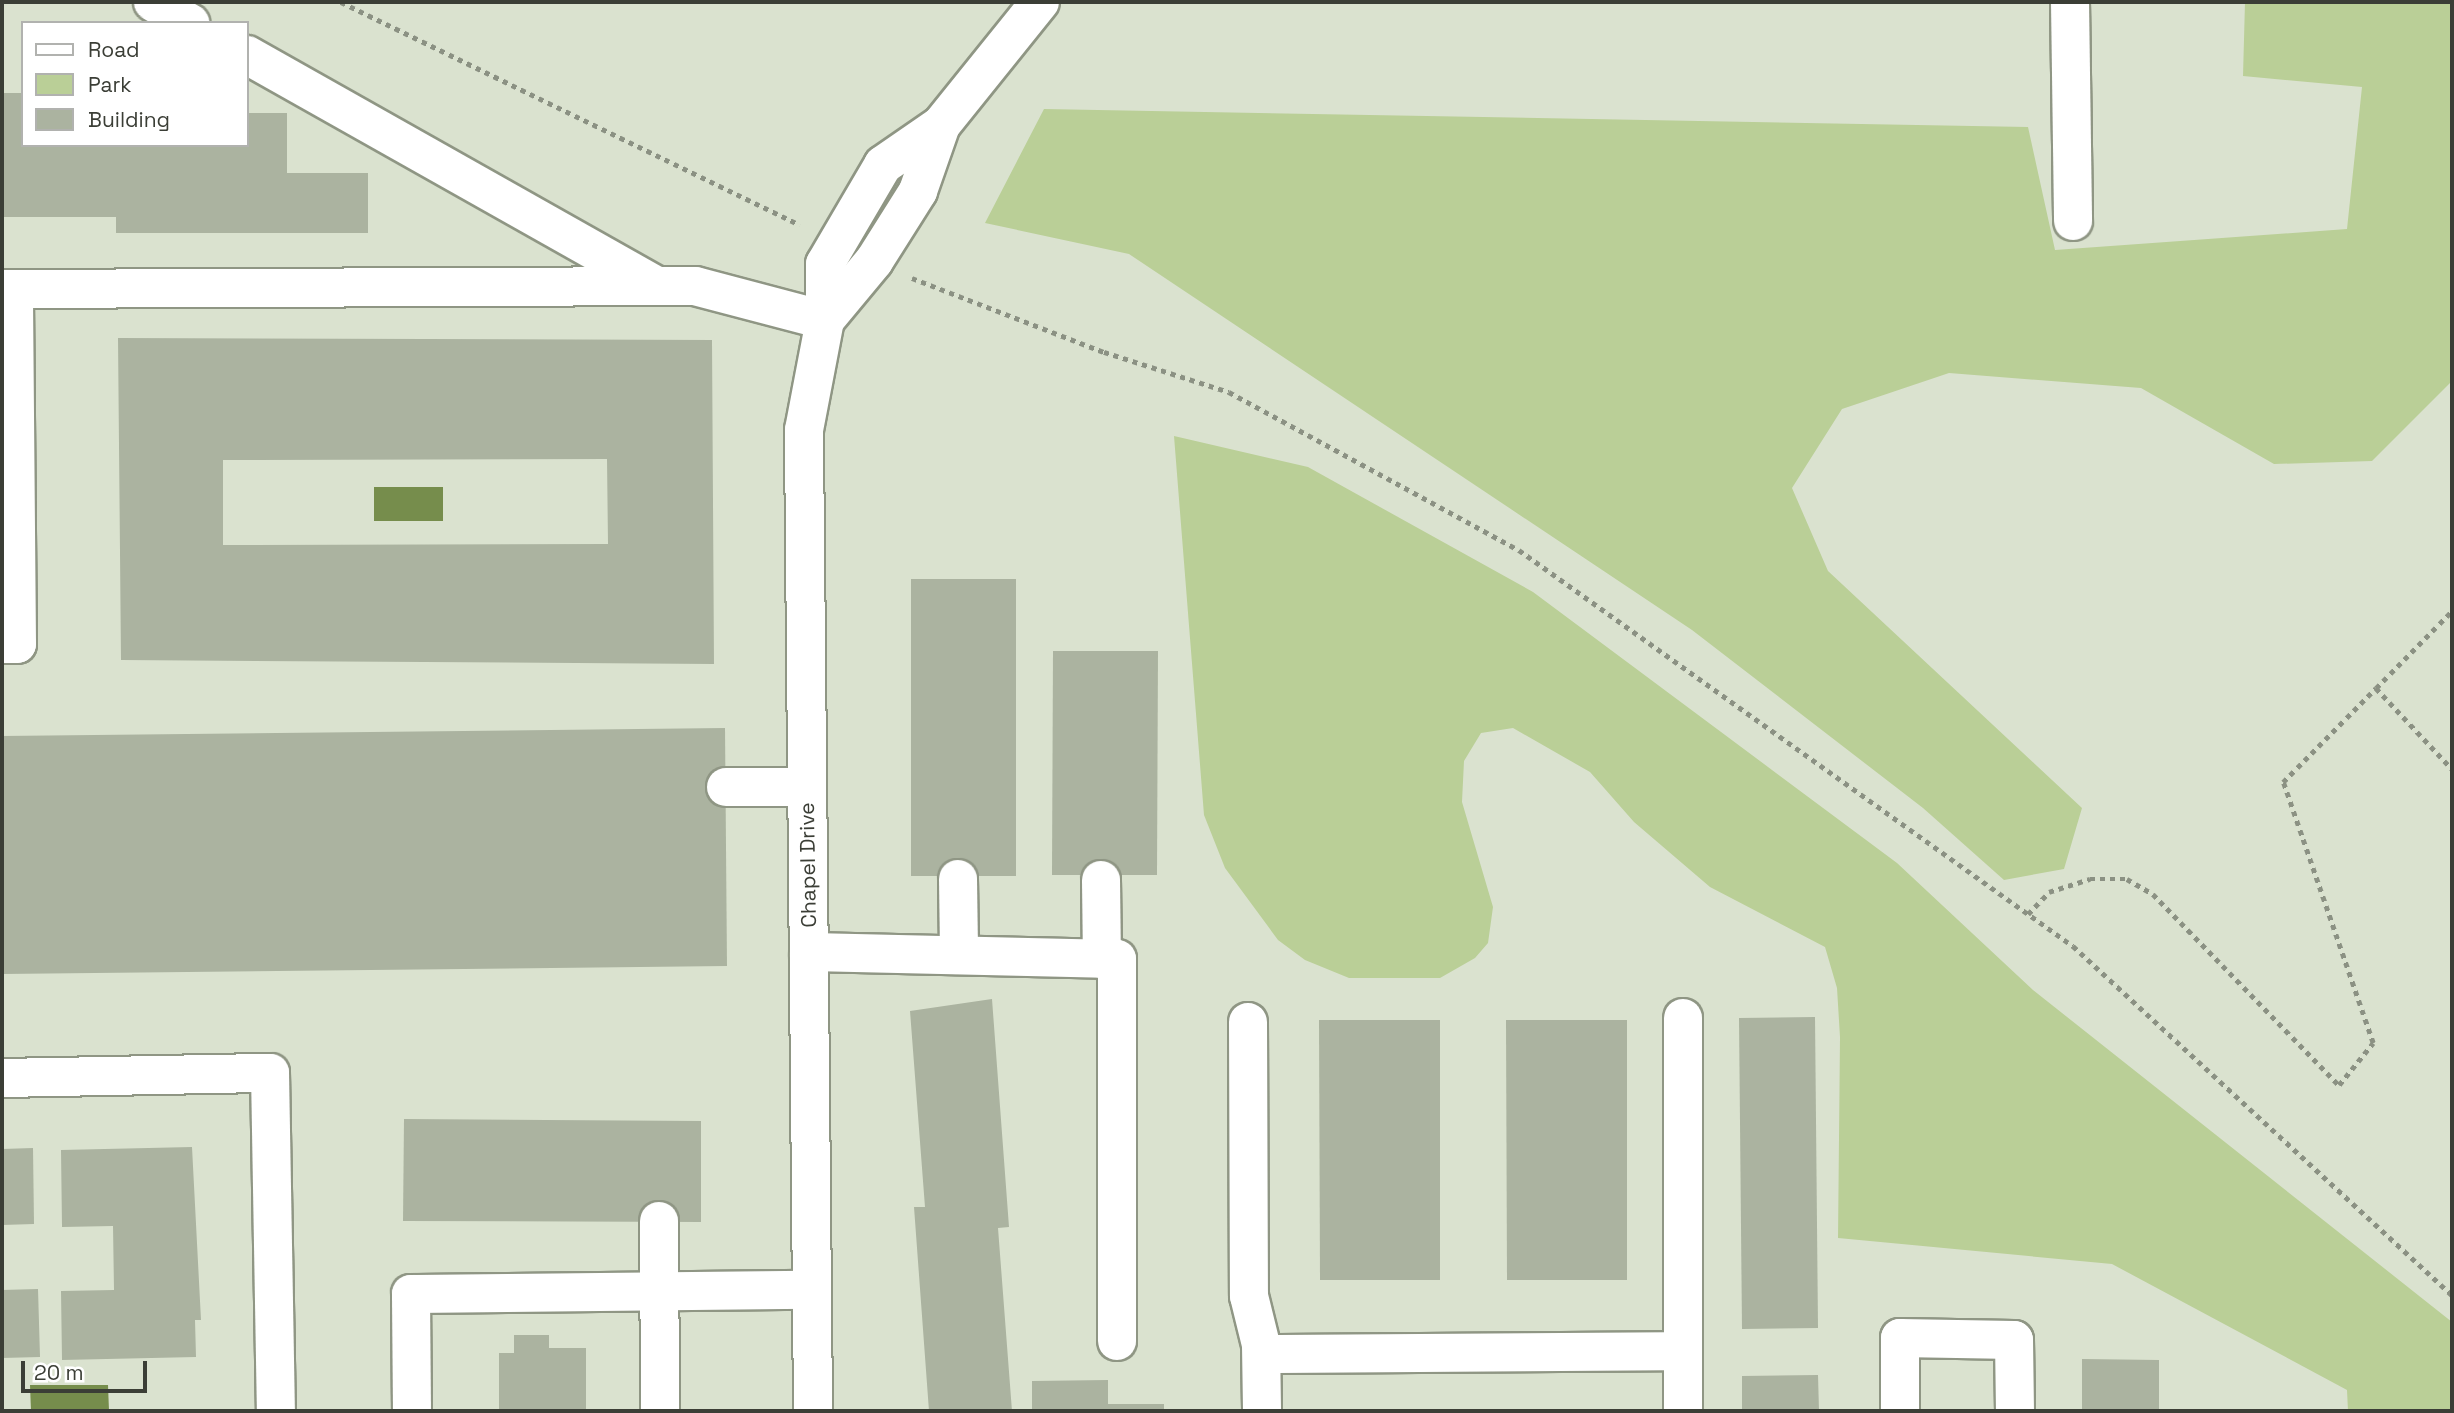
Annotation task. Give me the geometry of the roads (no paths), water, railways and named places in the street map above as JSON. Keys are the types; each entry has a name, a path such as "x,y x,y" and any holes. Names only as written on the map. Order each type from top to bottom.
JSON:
{"street":[{"path":"153,2 186,21"},
{"name":"Chapel Drive","path":"813,1411 804,430 825,320 825,264 883,165 941,125 1040,2"},
{"path":"2070,2 2073,221"},
{"path":"248,56 657,286"},
{"path":"2,644 17,644 8,289 695,286 825,320"},
{"path":"726,786 807,786"},
{"path":"958,879 959,955"},
{"path":"1101,880 1102,959"},
{"path":"809,952 1117,959 1117,1341"},
{"path":"1682,1018 1684,1411"},
{"path":"1248,1022 1249,1296 1262,1354 1262,1411"},
{"path":"2,1077 271,1073 276,1411"},
{"path":"659,1222 660,1411"},
{"path":"412,1411 411,1294 812,1290"},
{"path":"1900,1411 1900,1338 2014,1340 2014,1411"},
{"path":"1262,1354 1682,1351"}]}
